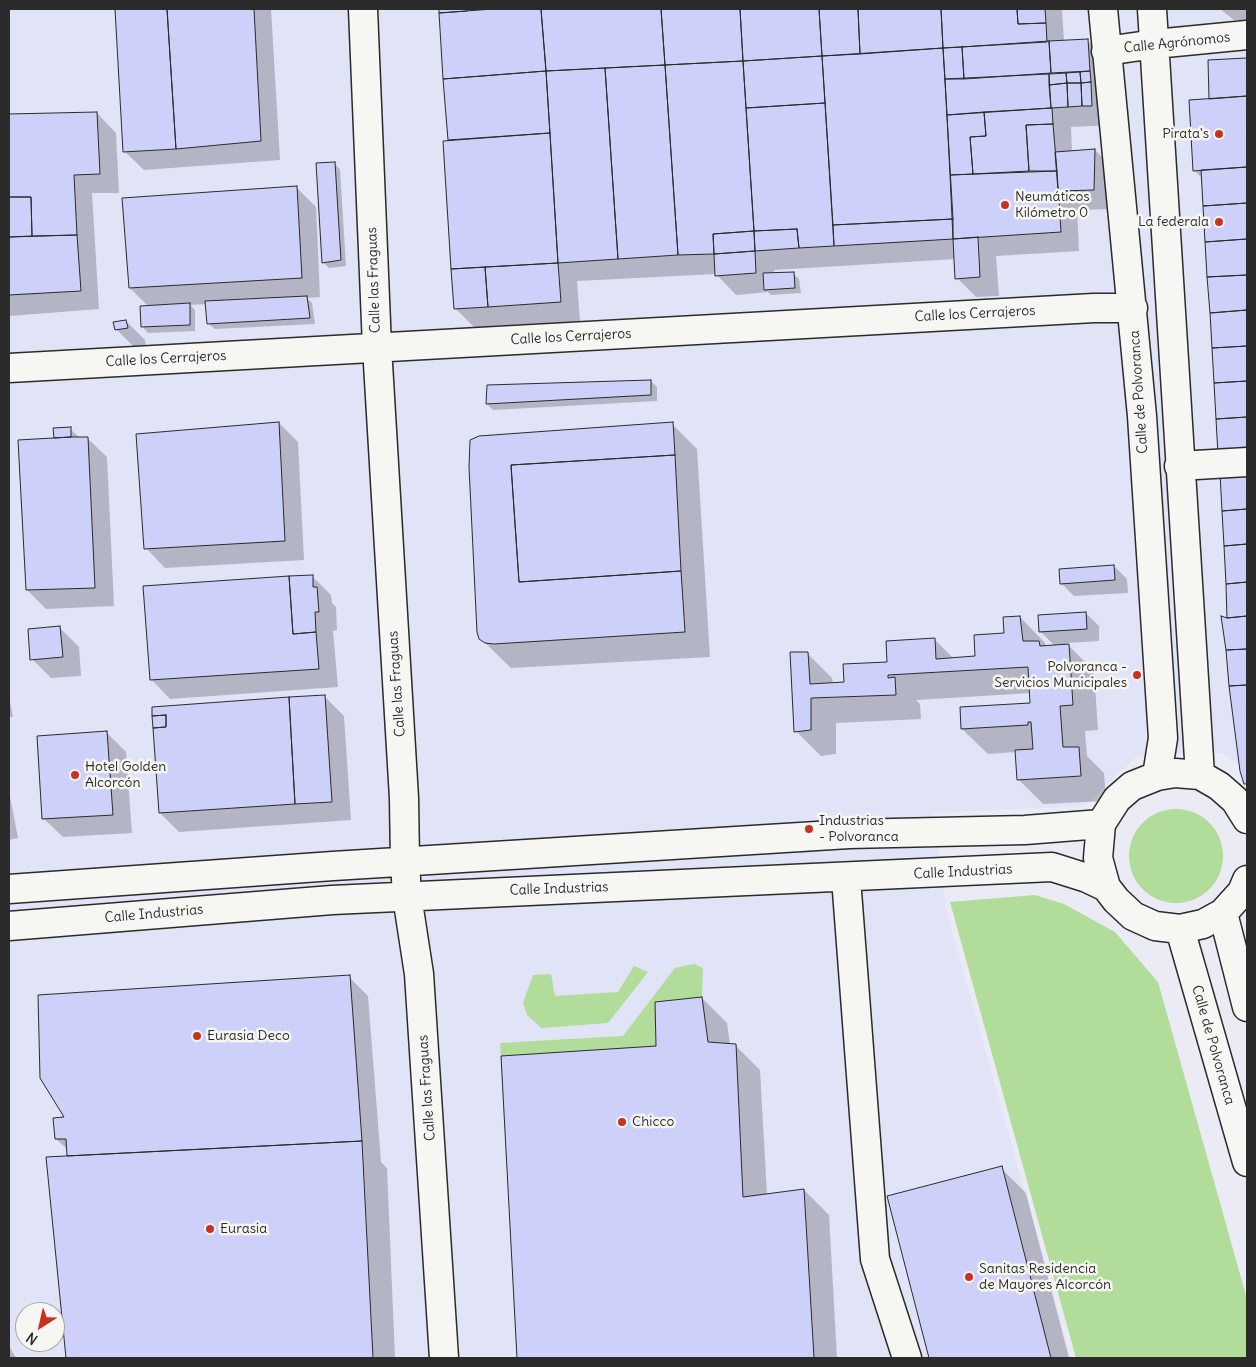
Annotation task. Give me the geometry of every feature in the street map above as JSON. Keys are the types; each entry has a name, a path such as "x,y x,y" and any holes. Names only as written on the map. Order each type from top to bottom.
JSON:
{"street":[{"name":"Calle las Fraguas","path":"363,9 377,347 404,798 407,896 419,974 444,1358"},
{"name":"Calle de Polvoranca","path":"1104,9 1106,52 1133,308 1163,738 1157,776"},
{"path":"1152,9 1200,775"},
{"name":"Calle Agrónomos","path":"1106,52 1155,44 1247,35"},
{"name":"Calle los Cerrajeros","path":"9,368 1084,308 1133,308"},
{"path":"1180,466 1247,462"},
{"path":"1243,807 1219,786 1200,775 1175,773 1157,776 1132,786 1117,800 1101,824 1098,858 1106,887 1133,916 1156,926 1180,929 1203,924 1223,913 1242,892 1247,880"},
{"path":"9,889 849,834 1025,830 1101,824"},
{"name":"Calle Industrias","path":"9,926 407,896 846,878 1052,867 1087,878 1106,887"},
{"path":"846,878 875,1258 906,1358"},
{"path":"1223,913 1247,1007"},
{"name":"Calle de Polvoranca","path":"1180,929 1247,1162"}],"shaded area":[{"path":"9,9 1247,9 1247,770 1222,753 1136,757 1085,806 933,813 946,909 1071,1358 9,1358"}],"green space":[{"path":"1176,809 1194,813 1209,823 1219,838 1223,856 1219,874 1209,889 1194,899 1176,903 1158,899 1143,889 1133,874 1129,856 1133,838 1143,823 1158,813"},
{"path":"1035,895 1064,904 1115,932 1158,982 1247,1299 1247,1358 1076,1358 950,902"},
{"path":"694,964 703,968 702,997 655,1002 656,1046 501,1056 500,1043 623,1036 675,968"},
{"path":"634,966 648,972 608,1023 541,1028 527,1015 523,1003 533,975 551,974 555,996 618,992"}],"building":[{"path":"115,9 167,9 176,149 123,152"},
{"path":"167,9 254,9 261,141 176,149"},
{"path":"439,9 467,9 467,11 439,13"},
{"path":"493,9 541,9 546,71 443,79 439,13"},
{"path":"541,9 661,9 665,65 546,71"},
{"path":"661,9 740,9 743,61 665,65"},
{"path":"740,9 819,9 822,56 743,61"},
{"path":"819,9 858,9 860,54 822,56"},
{"path":"858,9 941,9 943,48 860,54"},
{"path":"941,9 1017,9 1018,24 1046,23 1047,42 943,48"},
{"path":"1017,9 1045,9 1046,23 1018,24"},
{"path":"1088,39 1090,71 1051,73 1049,41"},
{"path":"1049,41 1051,73 964,79 962,47"},
{"path":"962,47 964,79 945,79 943,48"},
{"path":"943,48 953,219 833,225 822,56"},
{"path":"822,56 825,103 746,108 743,61"},
{"path":"1247,58 1247,96 1209,99 1208,60"},
{"path":"743,61 754,231 713,234 714,254 678,255 665,65"},
{"path":"665,65 678,255 618,259 605,68"},
{"path":"605,68 618,259 558,263 546,71"},
{"path":"546,71 550,133 448,140 443,79"},
{"path":"1090,71 1091,82 1081,83 1080,72"},
{"path":"1080,72 1081,83 1067,83 1066,73"},
{"path":"1066,73 1067,83 1049,85 1049,74"},
{"path":"1049,74 1051,108 947,115 945,79"},
{"path":"1091,82 1092,106 1082,106 1081,83"},
{"path":"1067,83 1081,83 1082,106 1068,107"},
{"path":"1067,83 1068,107 1051,108 1049,85"},
{"name":"Pirata's","path":"1247,96 1247,167 1193,171 1189,100"},
{"path":"825,103 834,246 799,248 797,229 754,231 746,108"},
{"path":"1052,108 1053,124 1026,125 1029,171 973,174 970,137 986,136 984,112"},
{"path":"97,112 100,174 74,175 77,235 32,236 31,197 9,197 9,114"},
{"path":"984,112 986,136 970,137 973,174 950,175 947,115"},
{"path":"1053,124 1057,171 1029,171 1026,125"},
{"path":"550,133 558,263 451,269 443,141"},
{"path":"1095,149 1094,190 1058,191 1055,152"},
{"path":"335,162 341,260 322,263 316,163"},
{"path":"1247,167 1247,203 1203,206 1201,170"},
{"name":"Neumáticos Kilómetro 0","path":"1057,171 1061,232 953,239 950,175"},
{"path":"297,186 302,278 129,288 122,198"},
{"path":"9,197 31,197 32,236 9,237"},
{"path":"1247,203 1247,239 1205,242 1203,206"},
{"path":"953,219 953,239 834,246 833,225"},
{"path":"797,229 799,248 755,251 754,231"},
{"path":"754,231 755,251 714,254 713,234"},
{"path":"77,235 81,291 9,295 9,237"},
{"path":"978,237 980,277 955,279 953,239"},
{"path":"1247,239 1247,275 1207,277 1205,242"},
{"path":"755,251 756,273 715,276 714,254"},
{"path":"558,263 561,302 488,307 485,267"},
{"path":"485,267 488,307 454,309 451,269"},
{"path":"794,272 795,288 764,290 763,273"},
{"path":"1247,275 1247,310 1210,313 1207,277"},
{"path":"307,296 310,318 207,324 205,301"},
{"path":"190,303 190,325 141,327 140,306"},
{"path":"1247,310 1247,346 1212,348 1210,313"},
{"path":"126,320 128,328 115,330 113,322"},
{"path":"1247,346 1247,381 1214,383 1212,348"},
{"path":"651,380 651,395 486,404 487,385"},
{"path":"1247,381 1247,417 1216,419 1214,383"},
{"path":"1247,417 1247,453 1218,455 1216,419"},
{"path":"279,422 285,541 144,549 136,434"},
{"path":"673,422 675,455 511,465 519,582 681,571 685,632 494,644 485,643 479,639 477,632 469,467 470,440 479,436"},
{"path":"71,427 71,437 54,438 53,428"},
{"path":"88,437 95,588 26,590 18,440"},
{"path":"675,455 681,571 519,582 511,465"},
{"path":"1247,472 1247,509 1222,511 1220,473"},
{"path":"1247,509 1247,544 1224,546 1222,511"},
{"path":"1247,544 1247,582 1226,584 1224,546"},
{"path":"1114,565 1115,580 1060,584 1059,569"},
{"path":"313,575 313,587 317,587 319,612 315,612 316,632 293,634 289,576"},
{"path":"289,576 293,634 316,632 319,669 150,680 143,586"},
{"path":"1247,582 1247,616 1227,618 1226,584"},
{"path":"1086,612 1087,629 1039,632 1038,615"},
{"path":"1020,616 1023,641 1039,641 1040,646 1069,644 1073,705 1060,706 1063,747 1079,747 1081,776 1017,780 1015,750 1033,749 1031,722 1028,722 1028,725 961,729 960,707 1030,703 1028,667 888,675 888,678 895,677 896,695 811,698 811,730 794,732 790,652 808,652 810,684 844,682 843,664 887,662 886,641 935,638 936,659 975,656 974,635 1004,633 1003,617"},
{"path":"1221,616 1227,618 1247,616 1247,649 1226,650"},
{"path":"60,626 63,657 30,660 28,629"},
{"path":"1247,649 1247,685 1229,686 1226,650"},
{"path":"1247,685 1247,784 1244,784 1240,771 1229,686"},
{"path":"325,695 332,802 295,804 289,697"},
{"path":"289,697 295,804 159,813 153,728 166,727 166,715 152,716 152,707"},
{"path":"166,715 166,727 153,728 152,716"},
{"name":"Hotel Golden Alcorcón","path":"107,731 113,815 42,819 37,736"},
{"name":"Eurasia Deco","path":"350,975 362,1141 67,1156 66,1139 55,1139 53,1118 64,1117 40,1078 38,995"},
{"name":"Chicco","path":"702,997 708,1042 736,1044 743,1197 804,1189 814,1358 517,1358 501,1056 656,1046 655,1002"},
{"name":"Eurasia","path":"362,1141 373,1358 66,1358 65,1302 60,1302 46,1157"},
{"name":"Sanitas Residencia de Mayores Alcorcón","path":"1002,1166 1051,1358 929,1358 887,1196"}],"place":[{"name":"Pirata's","path":"1219,134"},
{"name":"Neumáticos Kilómetro 0","path":"1005,205"},
{"name":"La federala","path":"1219,222"},
{"name":"Polvoranca - Servicios Municipales","path":"1137,675"},
{"name":"Hotel Golden Alcorcón","path":"75,775"},
{"name":"Industrias - Polvoranca","path":"809,829"},
{"name":"Eurasia Deco","path":"197,1036"},
{"name":"Chicco","path":"622,1122"},
{"name":"Eurasia","path":"210,1229"},
{"name":"Sanitas Residencia de Mayores Alcorcón","path":"969,1277"}]}
